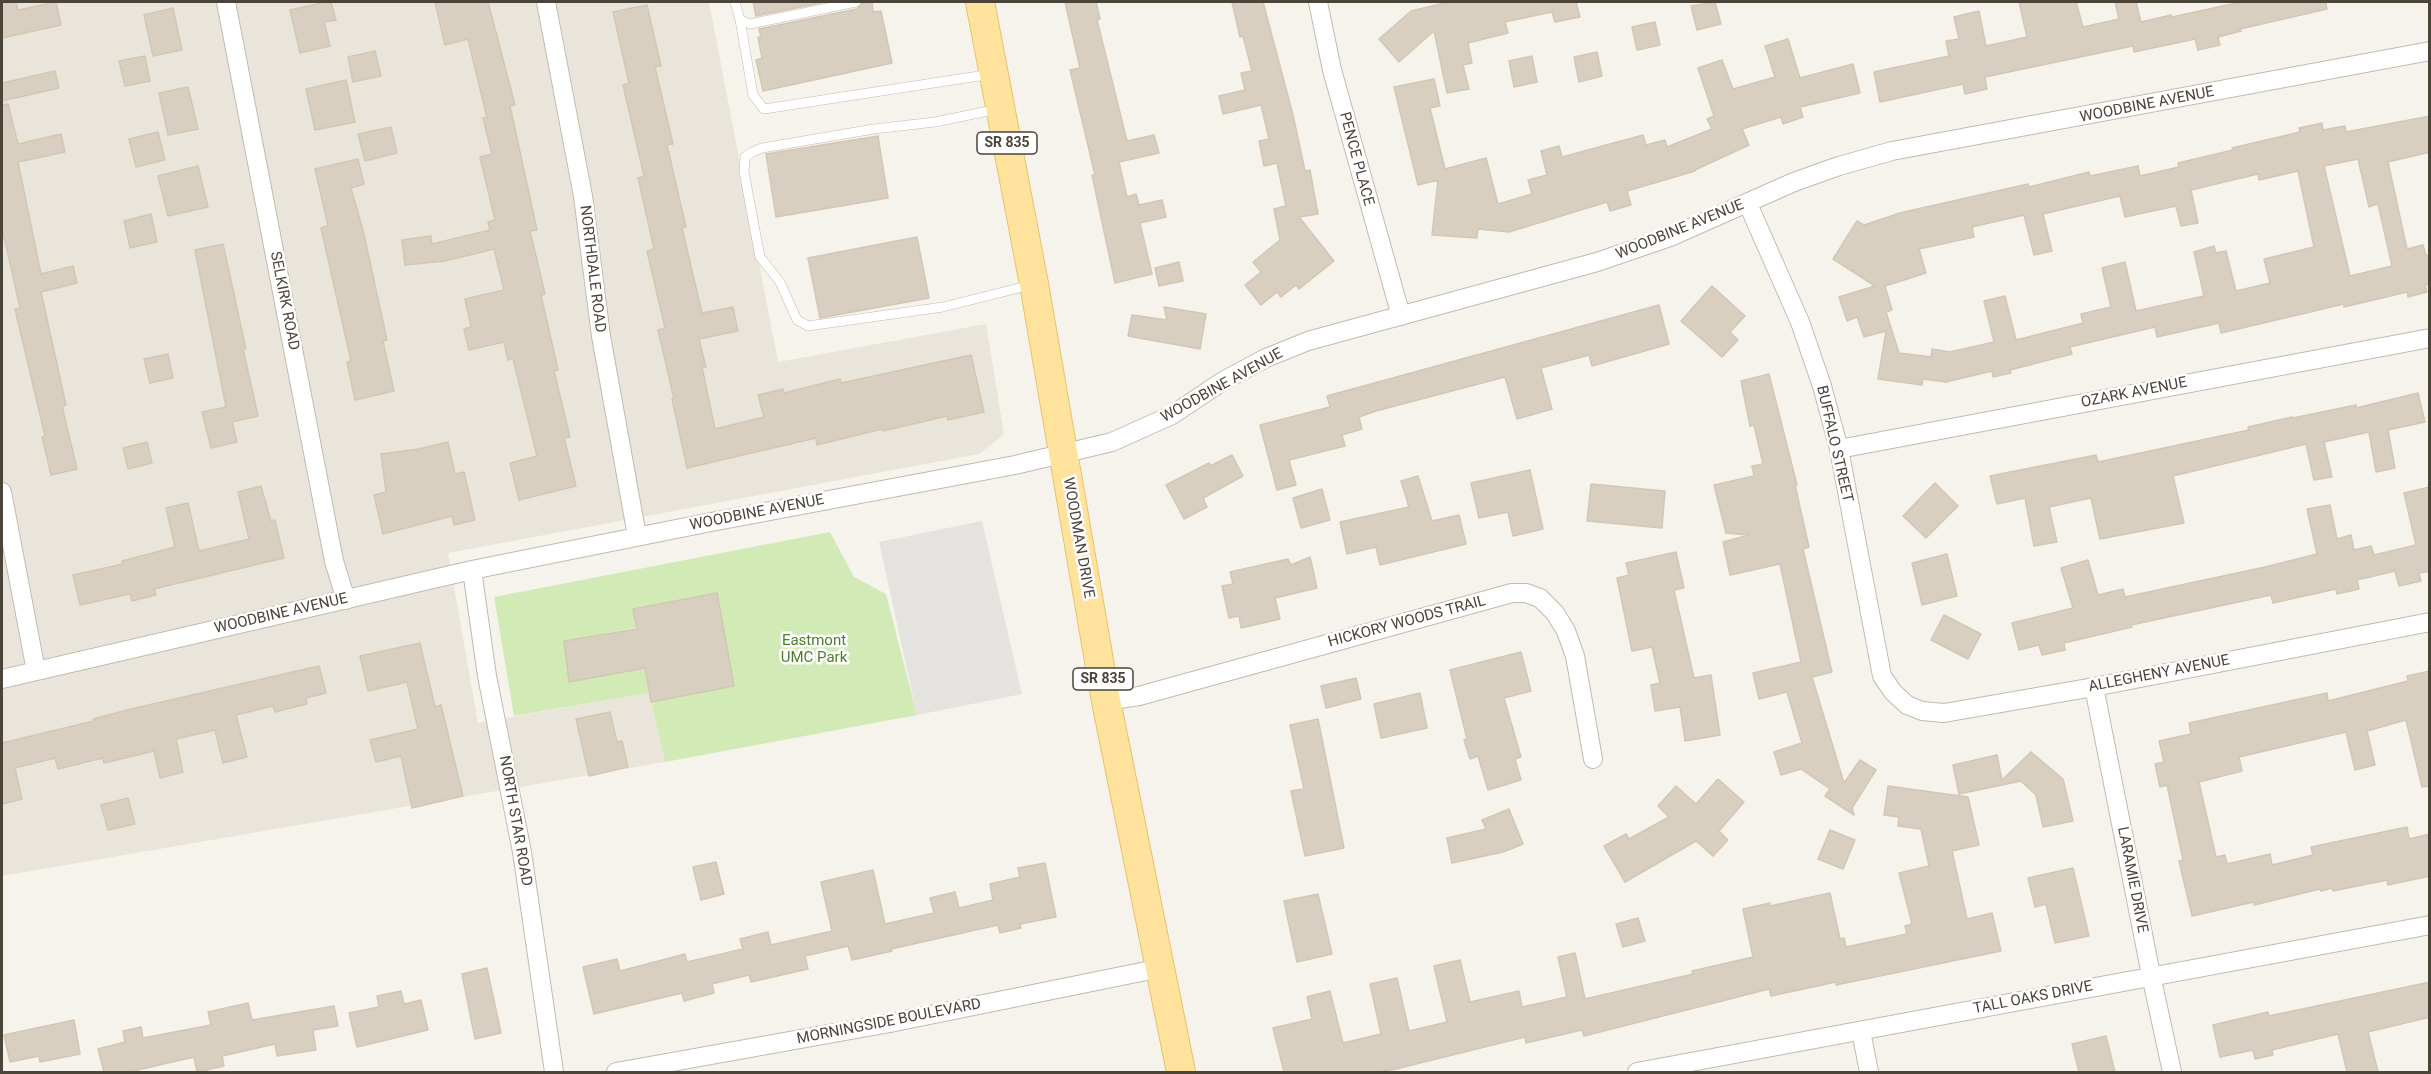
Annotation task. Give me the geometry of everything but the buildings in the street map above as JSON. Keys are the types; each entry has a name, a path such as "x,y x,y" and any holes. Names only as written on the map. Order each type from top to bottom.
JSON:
{"main road":[{"name":"WOODMAN DRIVE","path":"980,2 1034,284 1106,701 1181,1072"}],"street":[{"name":"SELKIRK ROAD","path":"226,2 334,561 345,600"},
{"name":"NORTHDALE ROAD","path":"546,2 583,196 601,336 637,536"},
{"name":"PENCE PLACE","path":"1318,2 1332,70 1401,316"},
{"name":"WOODBINE AVENUE","path":"2,679 472,570 637,536 1015,465 1112,442 1172,415 1224,381 1266,358 1308,341 1597,262 1670,237 1794,182 1839,166 1892,152 2430,51"},
{"name":"BUFFALO STREET","path":"1748,204 1800,322 1822,386 1839,449 1882,676 1893,692"},
{"name":"OZARK AVENUE","path":"1839,449 2430,338"},
{"path":"2,492 36,671"},
{"name":"NORTH STAR ROAD","path":"472,570 487,676 522,852 554,1072"},
{"name":"HICKORY WOODS TRAIL","path":"1106,701 1139,696 1512,593 1526,593 1539,598 1555,613 1566,631 1575,656 1593,759"},
{"name":"ALLEGHENY AVENUE","path":"1893,692 1907,705 1922,711 1944,713 2094,687 2430,622"},
{"name":"LARAMIE DRIVE","path":"2094,687 2172,1072"},
{"name":"TALL OAKS DRIVE","path":"1637,1072 2430,924"},
{"name":"MORNINGSIDE BOULEVARD","path":"616,1072 890,1023 1161,968"},
{"path":"1861,1031 1869,1072"}],"lane":[{"path":"735,2 753,94 764,109 994,74"},
{"path":"740,20 750,24 856,2"},
{"path":"1000,108 935,122 874,129 762,148 752,152 746,157 744,165 760,257 780,282 797,320 808,326 943,307 1034,284"}],"shaded area":[{"path":"2,2 709,2 778,362 986,324 1004,434 979,454 448,553 478,723 649,693 665,762 2,876"},
{"path":"982,521 1022,694 917,715 879,542"}],"green space":[{"name":"Eastmont UMC Park","path":"830,532 854,577 886,594 917,715 665,762 651,702 734,686 717,593 634,608 636,628 564,641 571,680 644,668 649,693 514,716 494,597"}]}
